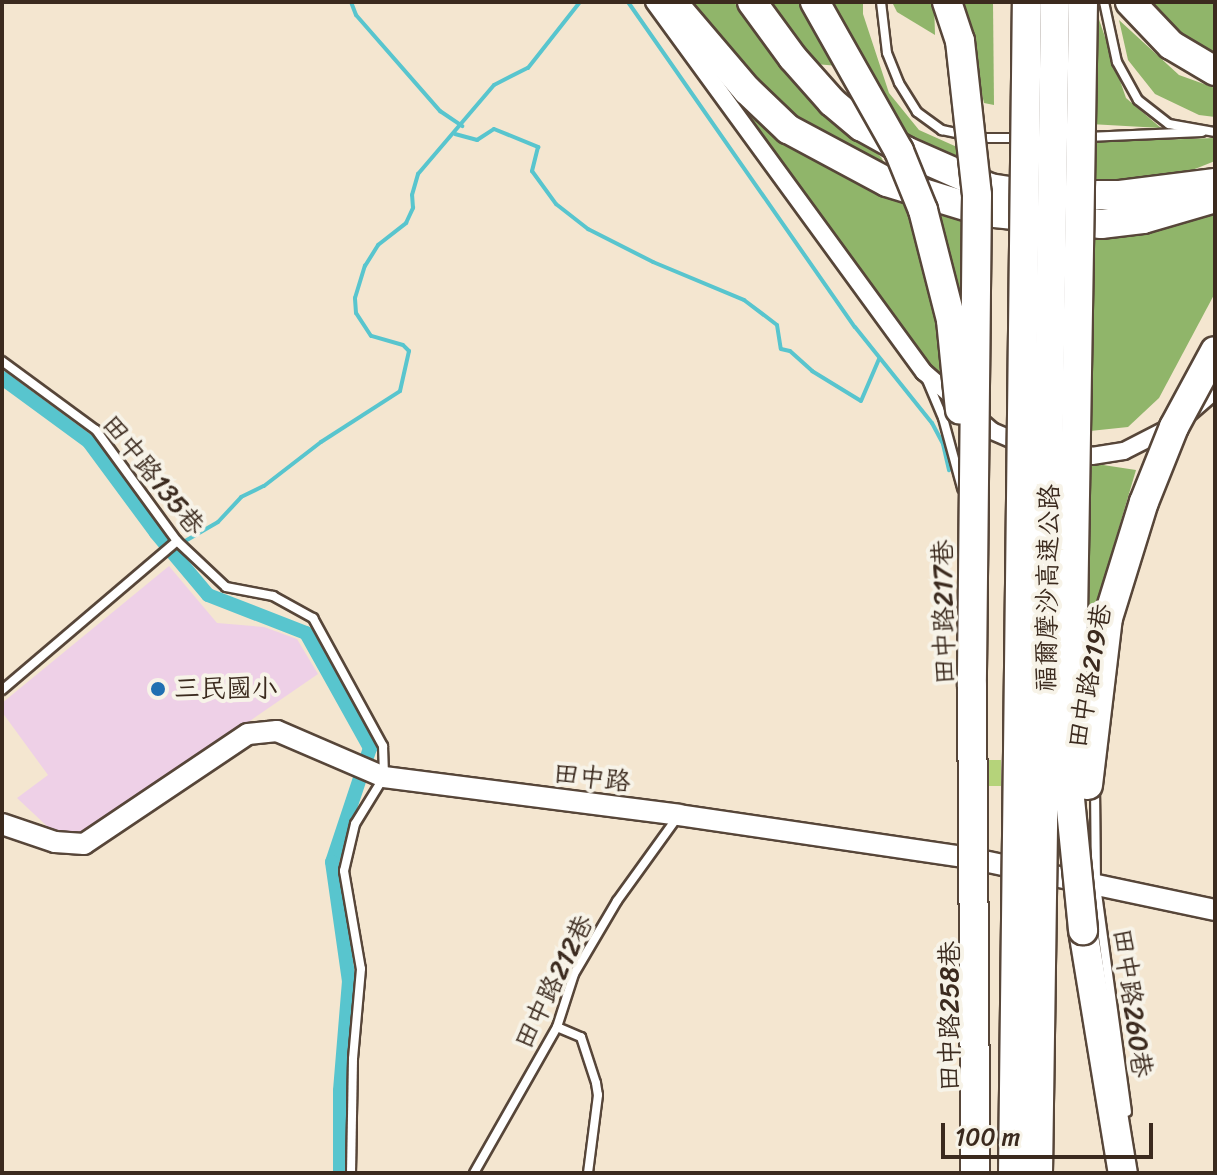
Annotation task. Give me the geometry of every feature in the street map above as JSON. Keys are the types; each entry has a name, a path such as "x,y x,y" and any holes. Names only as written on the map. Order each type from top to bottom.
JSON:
{"highway":[{"path":"672,2 747,90 788,129 887,182 985,212 1101,224 1143,219 1215,198"},
{"path":"752,2 793,58 832,102 861,126 947,171 1004,190 1034,195 1120,195 1215,183"},
{"path":"815,2 899,151 923,210 951,320 958,364 968,530"},
{"path":"947,2 960,41 977,195 978,390 968,530 973,1173"},
{"name":"福爾摩沙高速公路","path":"1013,1173 1027,2"},
{"name":"福爾摩沙高速公路","path":"1038,1173 1055,2"},
{"path":"1083,2 1070,799 1083,930 1123,1173"},
{"path":"1130,2 1171,45 1215,71"},
{"path":"1083,930 1089,774 1108,618 1144,502 1174,427 1215,351"}],"street":[{"path":"654,2 924,372 992,431 1034,449 1092,456 1124,451 1160,435 1215,390"},
{"name":"田中路","path":"2,824 55,842 84,844 248,734 277,731 370,771 970,858 1215,910"}],"lane":[{"path":"881,2 887,53 899,83 917,112 942,130 979,138 1157,136 1215,132"},
{"path":"1104,2 1117,62 1138,100 1169,124 1202,132"},
{"name":"田中路135巷","path":"2,361 96,430 177,541 226,587 273,596 313,618 383,746 370,771"},
{"path":"924,372 943,418 962,485 962,499"},
{"name":"田中路219巷","path":"1096,886 1095,750 1112,645 1158,478"},
{"name":"田中路217巷","path":"968,530 970,858"},
{"path":"2,690 177,541"},
{"path":"351,1173 353,1059 361,969 344,871 370,771"},
{"name":"田中路212巷","path":"474,1173 557,1027 574,974 617,901 679,815"},
{"name":"田中路258巷","path":"970,858 973,1173"},
{"name":"田中路260巷","path":"1096,886 1128,1118"},
{"path":"557,1027 581,1037 596,1083 598,1095 588,1173"}],"shaded area":[{"name":"三民國小","path":"169,566 217,623 264,627 297,639 318,674 80,838 50,829 17,798 48,775 2,712 2,703"}],"green space":[{"path":"680,2 734,2 794,81 881,157 886,166 812,134"},
{"path":"772,2 804,2 839,66 815,64"},
{"path":"833,2 863,2 863,14 889,93 919,130 957,147 957,163 902,132"},
{"path":"892,2 934,2 935,35 897,12"},
{"path":"961,2 993,2 994,105 984,103"},
{"path":"1093,2 1126,98 1161,128 1090,124"},
{"path":"1149,2 1215,2 1215,53 1176,30"},
{"path":"1119,20 1179,75 1215,88 1215,117 1199,115 1155,94 1128,60"},
{"path":"742,111 901,200 918,230 941,308 949,383 922,359"},
{"path":"1215,138 1215,161 1157,184 1093,187 1093,142"},
{"path":"1215,208 1215,293 1159,398 1128,427 1090,431 1095,231"},
{"path":"937,209 966,221 964,304"},
{"path":"1090,463 1136,470 1089,629"},
{"path":"986,760 1001,760 1001,786 986,786"}],"waterway":[{"path":"351,2 356,15 440,111 462,126"},
{"path":"180,544 218,522 241,497 264,486 321,442 400,391 409,351 403,345 371,336 356,313 355,298 365,266 378,245 406,223 413,208 412,195 418,174 494,85 528,68 580,2"},
{"path":"628,2 855,327 932,423 943,444 949,470"},
{"path":"455,134 477,140 494,129 538,147 532,171 556,204 588,229 653,262 744,300 777,325 781,349 790,351 812,371 861,401 879,359"},
{"path":"2,378 89,442 156,533 208,595 306,633 370,748 332,862 349,981 340,1091 340,1173"}],"place":[{"name":"三民國小","path":"158,689"}]}
